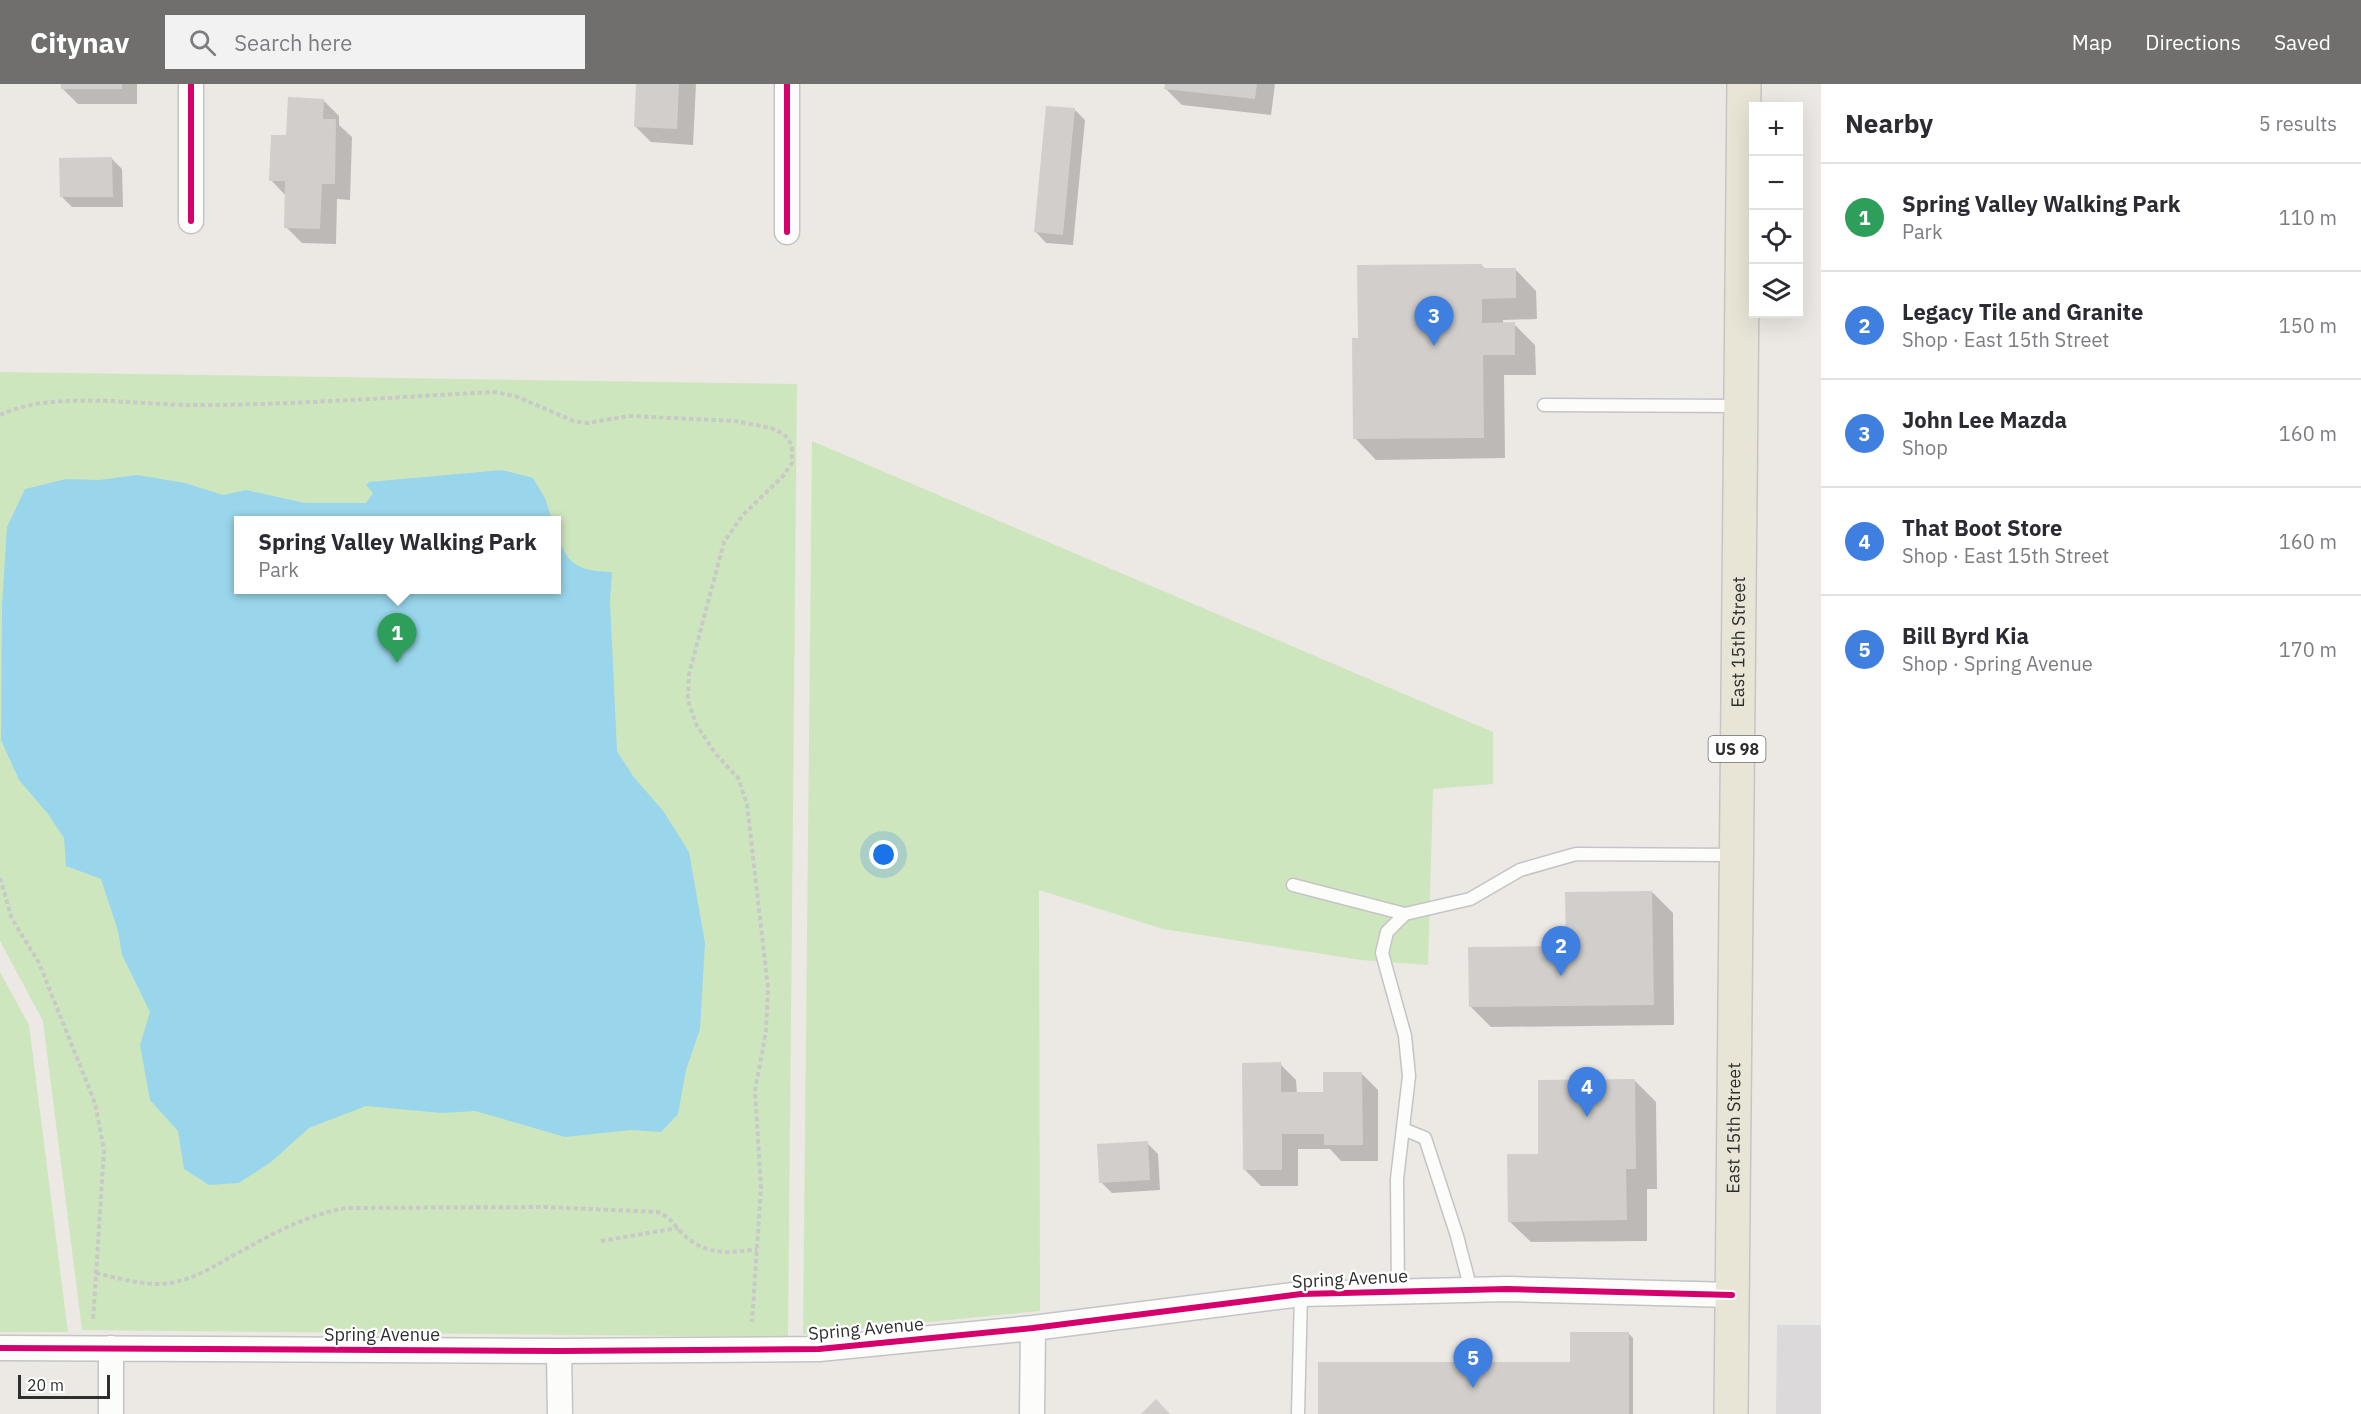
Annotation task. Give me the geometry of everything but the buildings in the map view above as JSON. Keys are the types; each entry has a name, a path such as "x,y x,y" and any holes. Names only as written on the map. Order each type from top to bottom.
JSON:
{"main road":[{"name":"East 15th Street","path":"1731,1414 1744,84"}],"street":[{"path":"191,84 191,221"},
{"path":"787,84 787,231"},
{"name":"Spring Avenue","path":"0,1348 559,1351 819,1349 1033,1328 1301,1294 1471,1290 1732,1295"},
{"path":"1032,1414 1033,1328"},
{"path":"101,1348 111,1414"},
{"path":"559,1351 560,1414"}],"lane":[{"path":"1544,405 1741,406"},
{"path":"1293,885 1406,914 1470,899 1520,870 1576,854 1736,855"},
{"path":"1398,1291 1397,1179 1409,1076 1405,1036 1382,953 1387,932 1406,914"},
{"path":"1403,1129 1425,1138 1443,1191 1471,1290"},
{"path":"1298,1414 1301,1294"}],"path":[{"path":"0,415 19,406 50,400 195,405 494,392 515,396 574,421 587,423 629,416 694,418 735,421 771,428 784,434 792,445 792,463 783,476 742,516 724,542 689,674 688,701 697,726 715,753 738,778 747,804 768,988 766,1032 755,1090 761,1188 750,1350"},
{"path":"0,878 12,920 39,963 95,1103 104,1150 96,1273 101,1348"},
{"path":"96,1273 132,1282 161,1284 196,1276 278,1231 321,1212 346,1208 547,1207 657,1212 668,1215 696,1246 716,1253 756,1249"},
{"path":"601,1241 678,1228"}],"shaded area":[{"path":"1777,1325 1821,1325 1821,1414 1776,1414"}],"green space":[{"path":"0,372 797,384 788,1337 82,1330 43,1021 0,941"},
{"path":"812,441 1493,732 1493,784 1433,789 1428,965 1361,960 1163,929 1039,890 1040,1311 803,1334"},
{"path":"0,972 29,1025 68,1332 0,1332"}],"water":[{"path":"502,470 533,478 545,498 551,516 234,516 234,594 561,594 561,545 570,559 582,568 612,572 610,601 617,751 633,776 664,812 689,852 705,943 700,1029 686,1070 678,1114 661,1132 631,1130 565,1137 475,1111 442,1113 366,1106 309,1128 271,1162 239,1183 209,1185 184,1169 178,1131 150,1100 140,1045 150,1012 122,955 118,931 101,879 66,866 64,838 48,814 19,780 1,740 2,606 7,527 25,489 66,479 99,480 137,475 185,483 223,495 246,490 305,503 366,503 373,493 366,485 369,482"}],"cycle path":[{"path":"191,84 191,221"},
{"path":"787,84 787,232"},
{"path":"0,1348 559,1351 819,1349 1033,1328 1301,1294 1507,1289 1732,1295"}],"place":[{"name":"John Lee Mazda","path":"1434,346"},
{"name":"Spring Valley Walking Park","path":"397,663"},
{"name":"Legacy Tile and Granite","path":"1561,976"},
{"name":"That Boot Store","path":"1587,1117"},
{"name":"Bill Byrd Kia","path":"1473,1388"}]}
